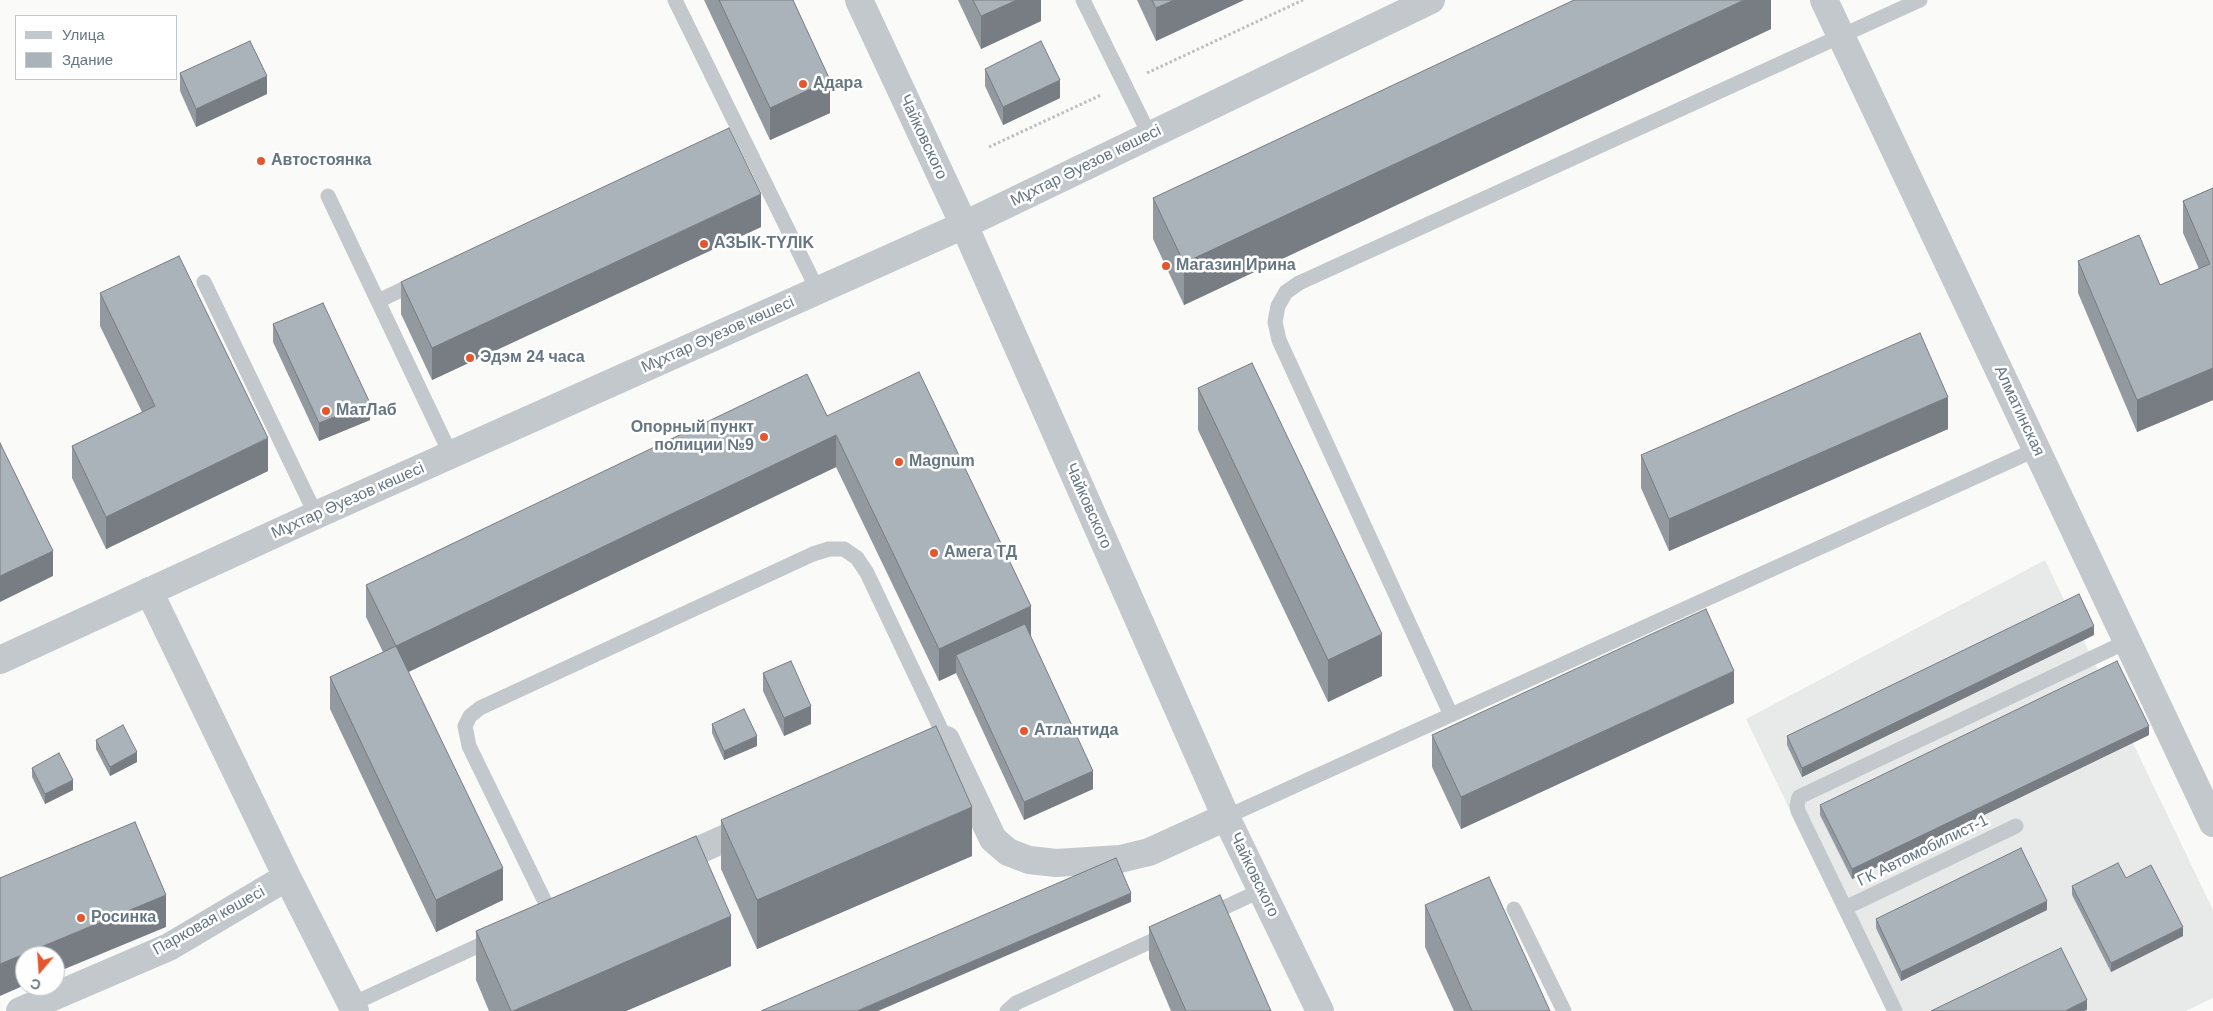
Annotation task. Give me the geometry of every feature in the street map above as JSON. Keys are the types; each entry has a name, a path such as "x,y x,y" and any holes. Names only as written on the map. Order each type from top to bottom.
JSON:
{"street":[{"name":"Чайковского","path":"859,0 964,225 1226,817 1320,1011"},
{"name":"Мұхтар Әуезов көшесі","path":"0,660 316,515 964,225 1431,0"},
{"name":"Алматинская","path":"1824,0 2213,823"},
{"path":"149,591 287,877 353,1008"},
{"path":"884,768 946,740 993,839 1008,852 1029,860 1056,863 1120,859 1149,852 1226,817"},
{"path":"679,858 777,815"},
{"name":"Парковая көшесі","path":"20,1011 169,947 287,877"}],"lane":[{"path":"675,0 818,291"},
{"path":"1083,0 1150,136"},
{"path":"1451,715 1278,340 1275,322 1278,306 1286,292 1299,283 1920,0"},
{"path":"724,144 742,136"},
{"path":"328,196 452,454"},
{"path":"378,301 432,276"},
{"path":"204,282 316,515"},
{"path":"1226,817 2037,449"},
{"path":"532,920 555,910 469,746 464,726 470,716 480,708 813,554 829,549 844,549 857,558 867,573 946,740"},
{"path":"1895,1011 1798,811 1797,806 1800,797 2128,641"},
{"name":"ГК Автомобилист-1","path":"1845,908 2016,826"},
{"path":"1008,1011 1016,1004 1262,890"},
{"path":"1514,909 1564,1011"},
{"path":"353,1008 505,933"}],"shaded area":[{"path":"2045,560 2213,910 2213,998 2186,1011 1887,1011 1746,719"}],"building":[{"path":"719,0 793,0 830,80 770,108"},
{"path":"973,0 1017,0 981,16"},
{"path":"1152,0 1174,0 1156,8"},
{"path":"1574,0 1744,0 1184,263 1153,198"},
{"path":"250,41 267,76 196,109 180,73"},
{"path":"1041,41 1060,80 1003,107 985,69"},
{"path":"729,128 761,194 432,348 401,282"},
{"path":"2213,188 2213,368 2137,400 2078,261 2139,235 2160,285 2210,264 2183,201"},
{"path":"179,256 268,438 106,517 72,446 155,406 100,293"},
{"path":"323,303 370,403 319,423 273,324"},
{"path":"1920,333 1948,397 1669,519 1641,455"},
{"path":"1252,363 1382,634 1328,660 1198,388"},
{"path":"919,372 1031,606 939,649 836,435 396,646 366,585 807,374 827,416"},
{"path":"0,443 53,551 0,576"},
{"path":"2079,594 2094,626 1802,768 1787,736"},
{"path":"1706,609 1734,671 1461,797 1432,735"},
{"name":"Атлантида","path":"1025,624 1093,771 1024,802 956,655"},
{"path":"396,646 503,868 436,900 330,677"},
{"path":"791,661 811,706 784,718 763,673"},
{"path":"2117,661 2149,726 1852,869 1820,805"},
{"path":"744,709 757,736 724,751 712,724"},
{"path":"123,725 137,752 110,767 96,740"},
{"path":"936,726 972,807 757,900 721,820"},
{"path":"59,753 73,780 45,794 32,768"},
{"path":"135,822 166,895 43,946 15,946 15,958 0,964 0,878"},
{"path":"696,836 731,916 511,1011 476,931"},
{"path":"2021,848 2047,901 1901,972 1876,919"},
{"path":"1116,858 1131,893 857,1011 761,1011"},
{"path":"2118,863 2126,878 2151,865 2183,927 2111,963 2072,886"},
{"path":"1489,877 1550,1011 1472,1011 1425,905"},
{"path":"1220,895 1271,1011 1186,1011 1149,927"},
{"path":"2061,948 2087,1000 2065,1011 1931,1011"}],"place":[{"name":"Адара","path":"803,84"},
{"name":"Автостоянка","path":"261,161"},
{"name":"АЗЫК-TYЛIK","path":"704,244"},
{"name":"Магазин Ирина","path":"1166,266"},
{"name":"Эдэм 24 часа","path":"470,358"},
{"name":"МатЛаб","path":"326,411"},
{"name":"Опорный пункт полиции №9","path":"764,437"},
{"name":"Magnum","path":"899,462"},
{"name":"Амега ТД","path":"934,553"},
{"name":"Атлантида","path":"1024,731"},
{"name":"Росинка","path":"81,918"}]}
